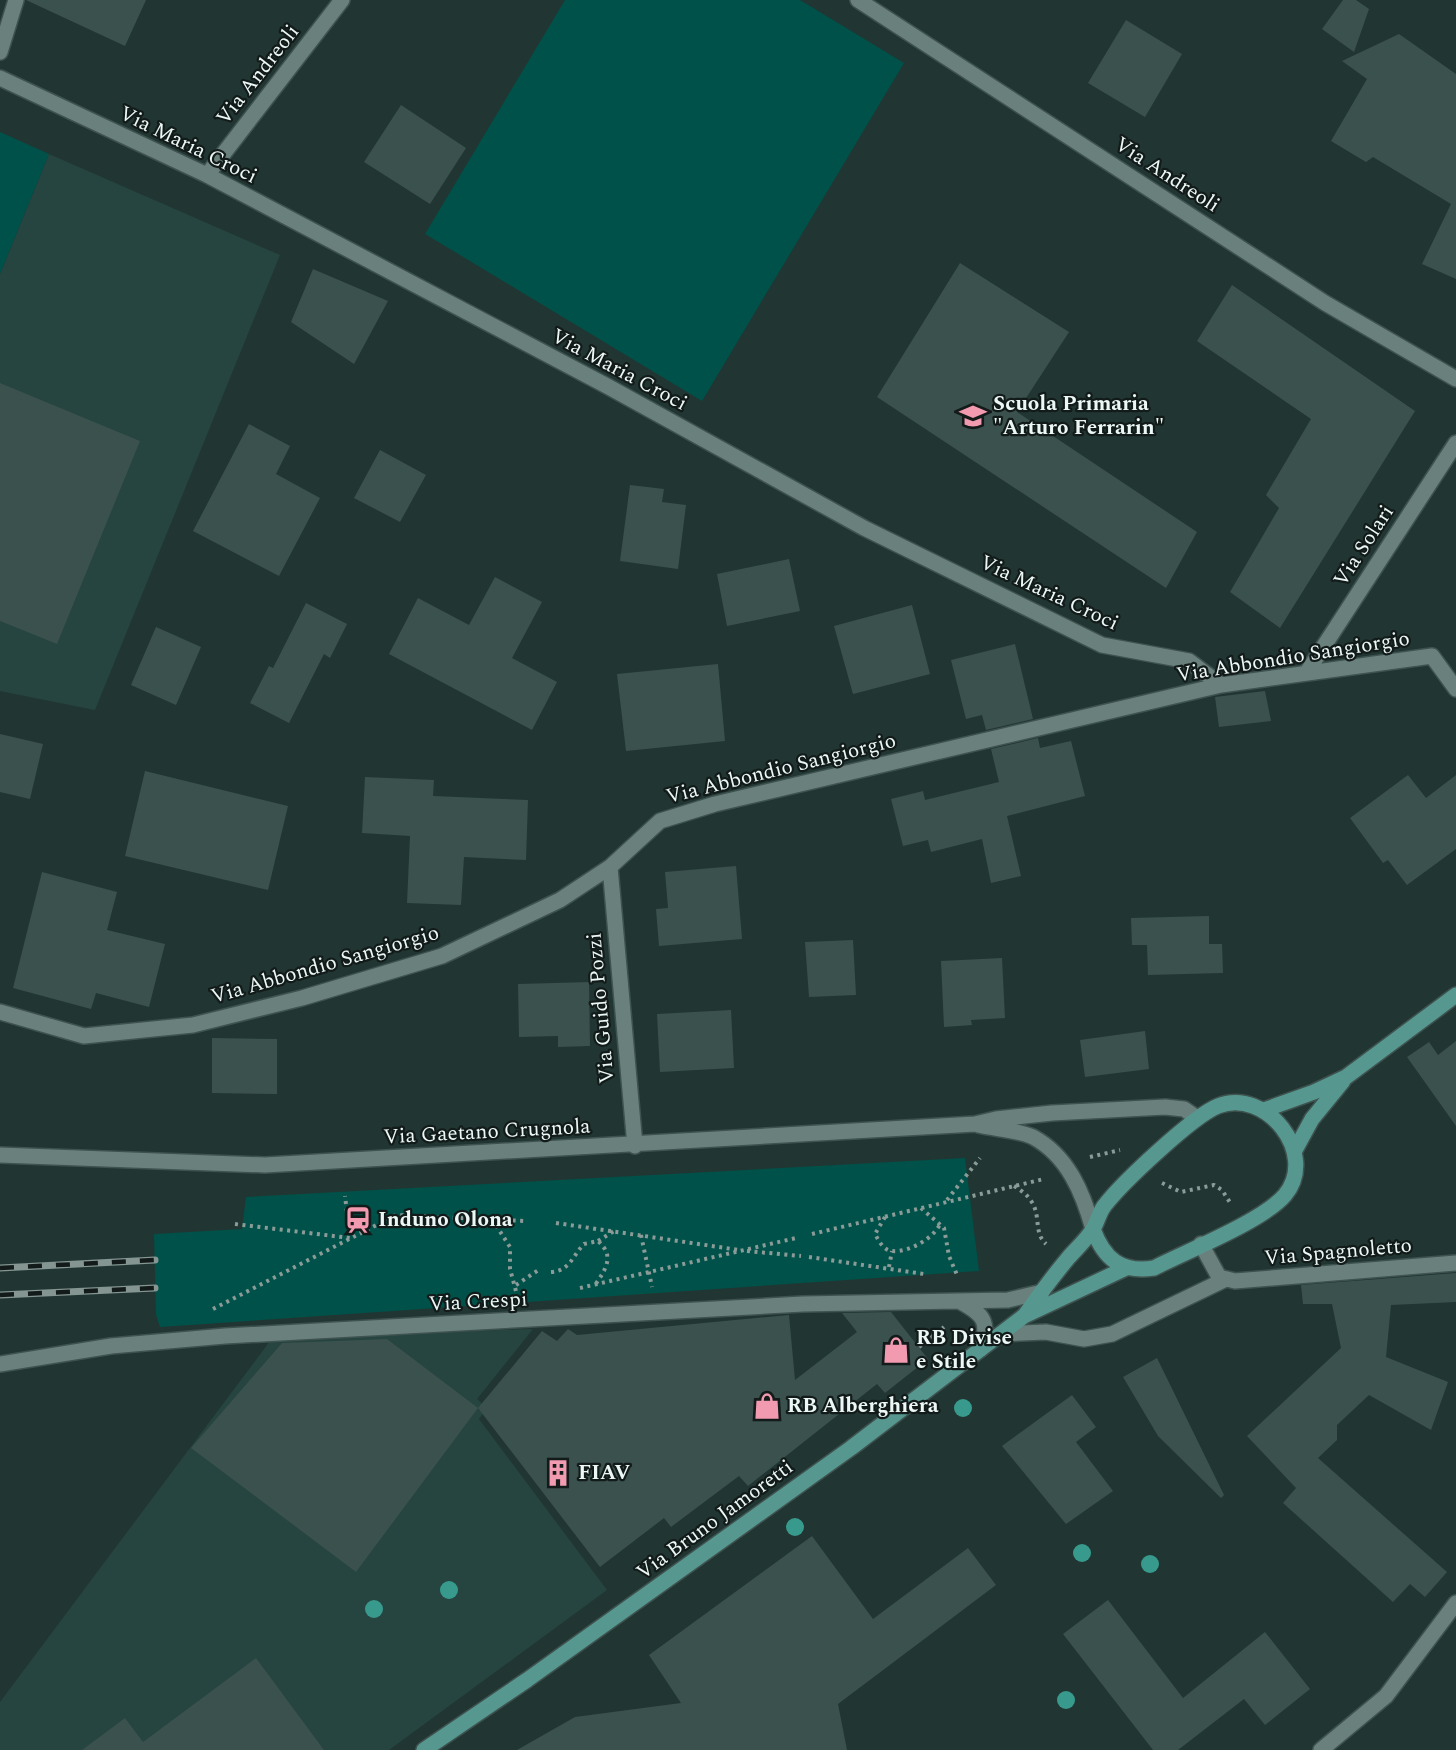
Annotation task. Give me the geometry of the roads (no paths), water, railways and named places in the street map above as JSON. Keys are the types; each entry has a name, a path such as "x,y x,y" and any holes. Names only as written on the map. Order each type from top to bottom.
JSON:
{"street":[{"path":"0,52 16,0"},
{"name":"Via Andreoli","path":"207,175 342,0"},
{"name":"Via Andreoli","path":"858,0 1017,101 1325,303 1456,379"},
{"name":"Via Maria Croci","path":"0,78 207,175 607,386 864,528 1102,645 1189,661 1221,685"},
{"name":"Via Solari","path":"1307,672 1456,443"},
{"name":"Via Abbondio Sangiorgio","path":"0,1012 84,1036 193,1025 302,998 442,956 560,900 610,867 660,821 715,804 1221,685 1432,656 1456,689"},
{"name":"Via Guido Pozzi","path":"610,867 635,1146"},
{"path":"1294,1152 1278,1122 1264,1110 1347,1077 1456,995"},
{"path":"1294,1152 1312,1119 1347,1077"},
{"name":"Via Bruno Jamoretti","path":"424,1750 527,1680 832,1462 1002,1334 1024,1316 1093,1228 1106,1203 1197,1118 1219,1105 1247,1104 1264,1110"},
{"name":"Via Gaetano Crugnola","path":"0,1155 266,1165 635,1146 975,1124 996,1119 1052,1113 1165,1107 1184,1109 1197,1118"},
{"name":"Via Gaetano Crugnola","path":"975,1124 1031,1136 1051,1149 1068,1168 1085,1200 1093,1228"},
{"name":"Via Bruno Jamoretti","path":"1024,1316 1126,1268 1154,1268 1269,1211 1286,1193 1293,1177 1294,1152"},
{"path":"1093,1228 1106,1256 1115,1264 1126,1268"},
{"path":"1202,1244 1215,1271 1224,1280"},
{"name":"Via Spagnoletto","path":"1002,1334 1037,1332 1084,1340 1112,1334 1224,1280 1235,1281 1456,1263"},
{"name":"Via Crespi","path":"0,1364 111,1346 225,1336 803,1304 1008,1300 1042,1292"},
{"path":"959,1301 974,1309 984,1319 986,1333 981,1350"},
{"path":"1321,1750 1386,1696 1456,1603"},
{"path":"435,1750 448,1734"}],"railway":[{"path":"0,1268 155,1260"},
{"path":"0,1295 155,1288"}],"place":[{"name":"Scuola Primaria \"Arturo Ferrarin\"","path":"973,416"},
{"name":"Induno Olona","path":"358,1220"},
{"name":"RB Divise e Stile","path":"896,1350"},
{"name":"RB Alberghiera","path":"767,1406"},
{"name":"FIAV","path":"558,1473"}]}
